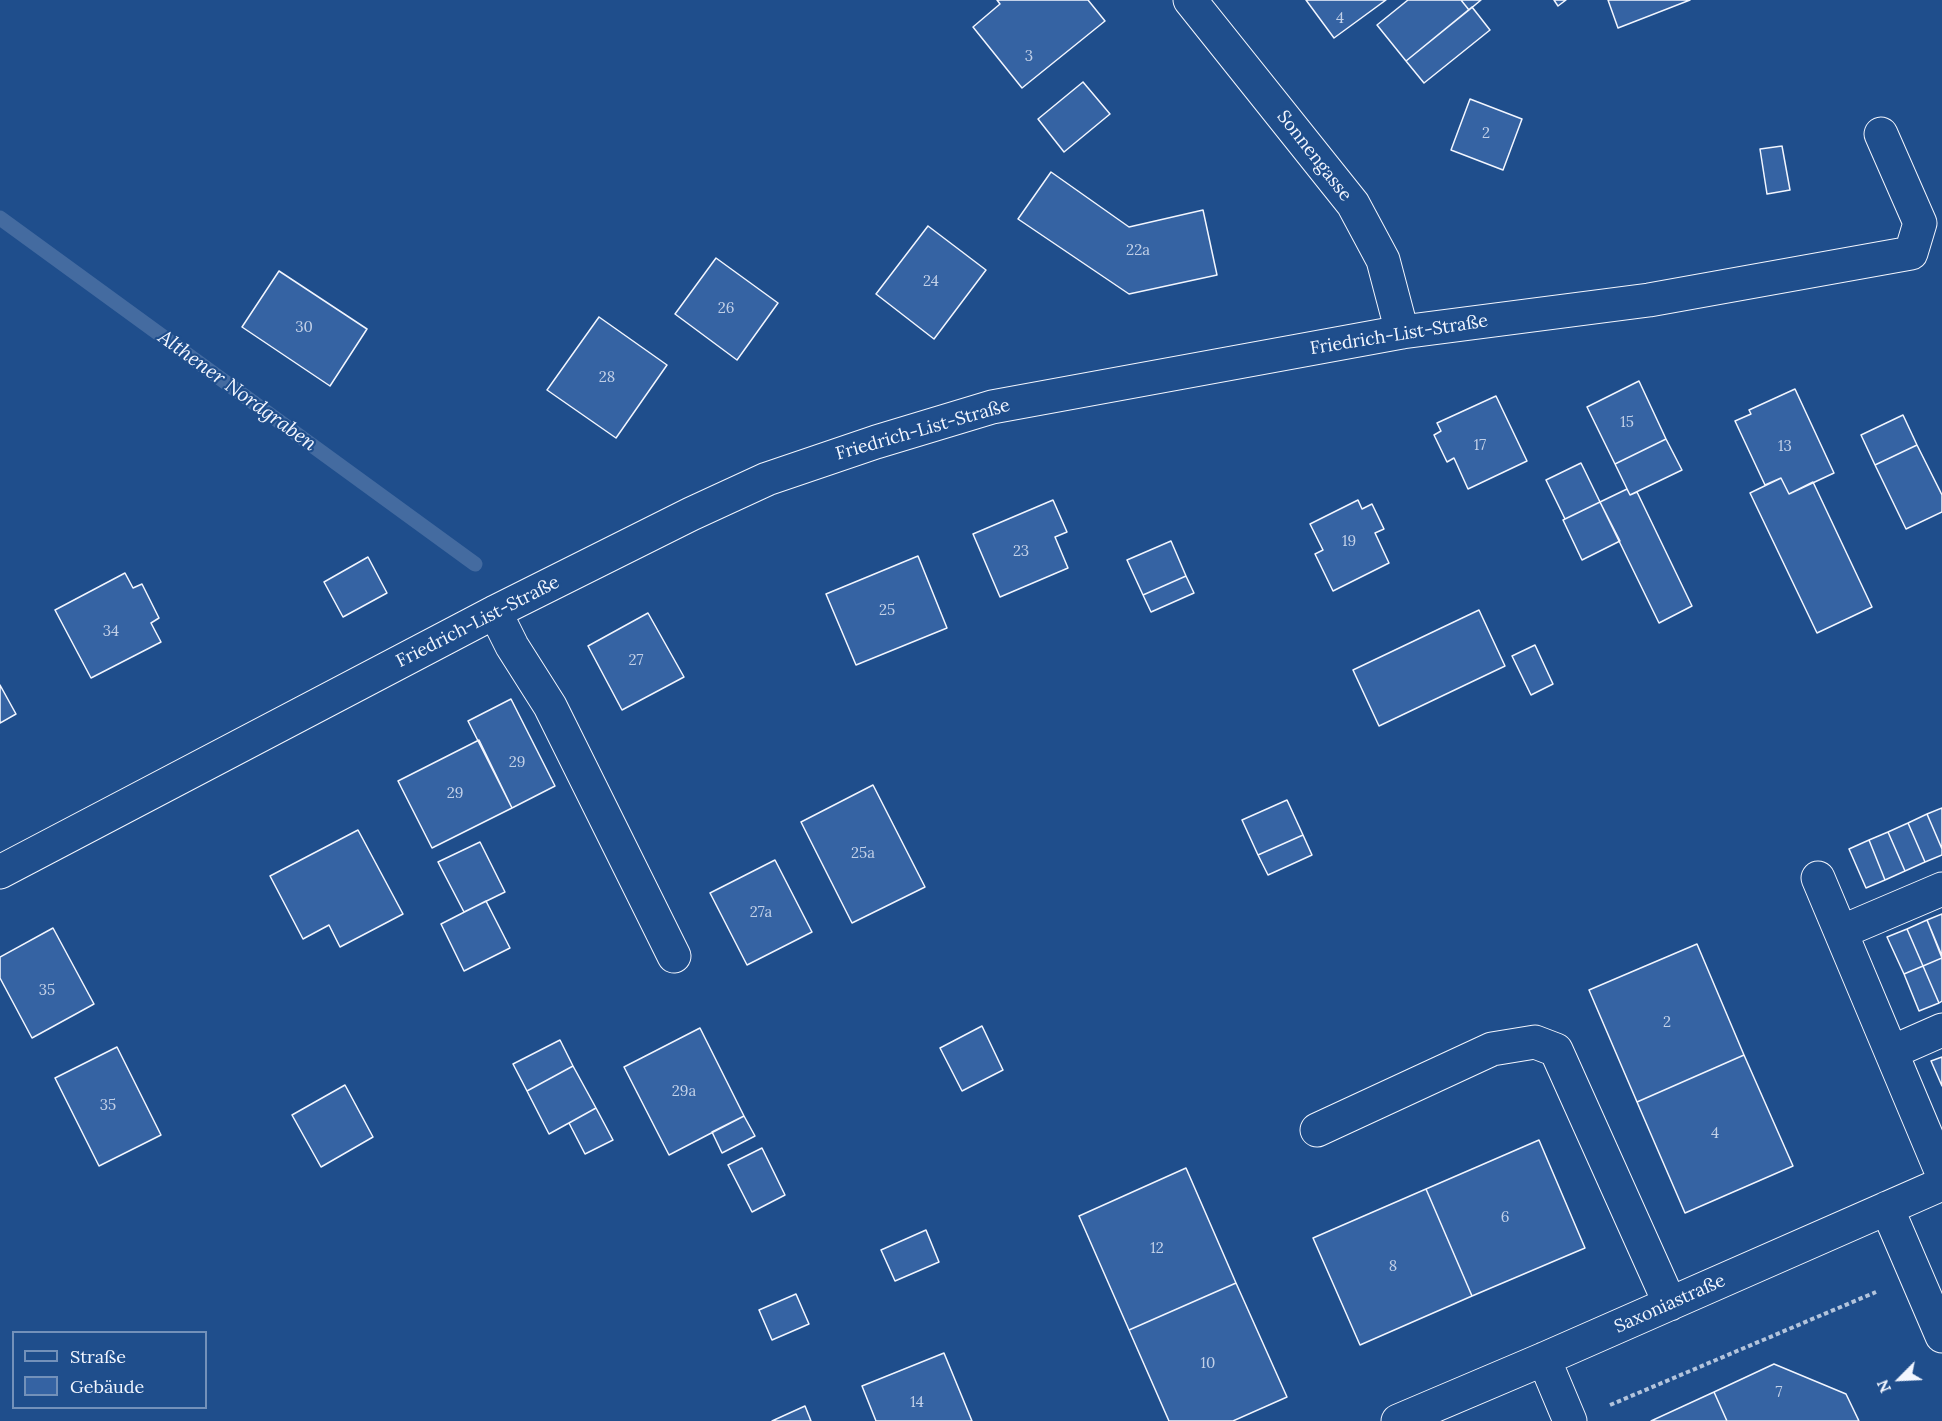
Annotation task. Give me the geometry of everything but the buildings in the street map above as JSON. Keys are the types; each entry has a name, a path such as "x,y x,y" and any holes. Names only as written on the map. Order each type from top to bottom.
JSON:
{"street":[{"name":"Sonnengasse","path":"1190,0 1353,204 1383,260 1402,332"},
{"name":"Friedrich-List-Straße","path":"0,872 495,612 691,514 767,479 876,442 992,407 1402,332 1649,300 1911,253 1920,223 1881,134"},
{"path":"495,612 550,706 674,956"},
{"path":"1818,878 1942,1173"},
{"path":"1841,932 1942,889"},
{"path":"1892,1052 1942,1030"},
{"path":"1317,1130 1492,1049 1535,1042 1556,1050 1670,1304"},
{"name":"Saxoniastraße","path":"1398,1421 1942,1184"},
{"path":"1887,1208 1942,1336"},
{"path":"1544,1359 1570,1421"}],"path":[{"path":"1606,1407 1916,1275"}],"waterway":[{"name":"Althener Nordgraben","path":"0,218 475,564"}]}
